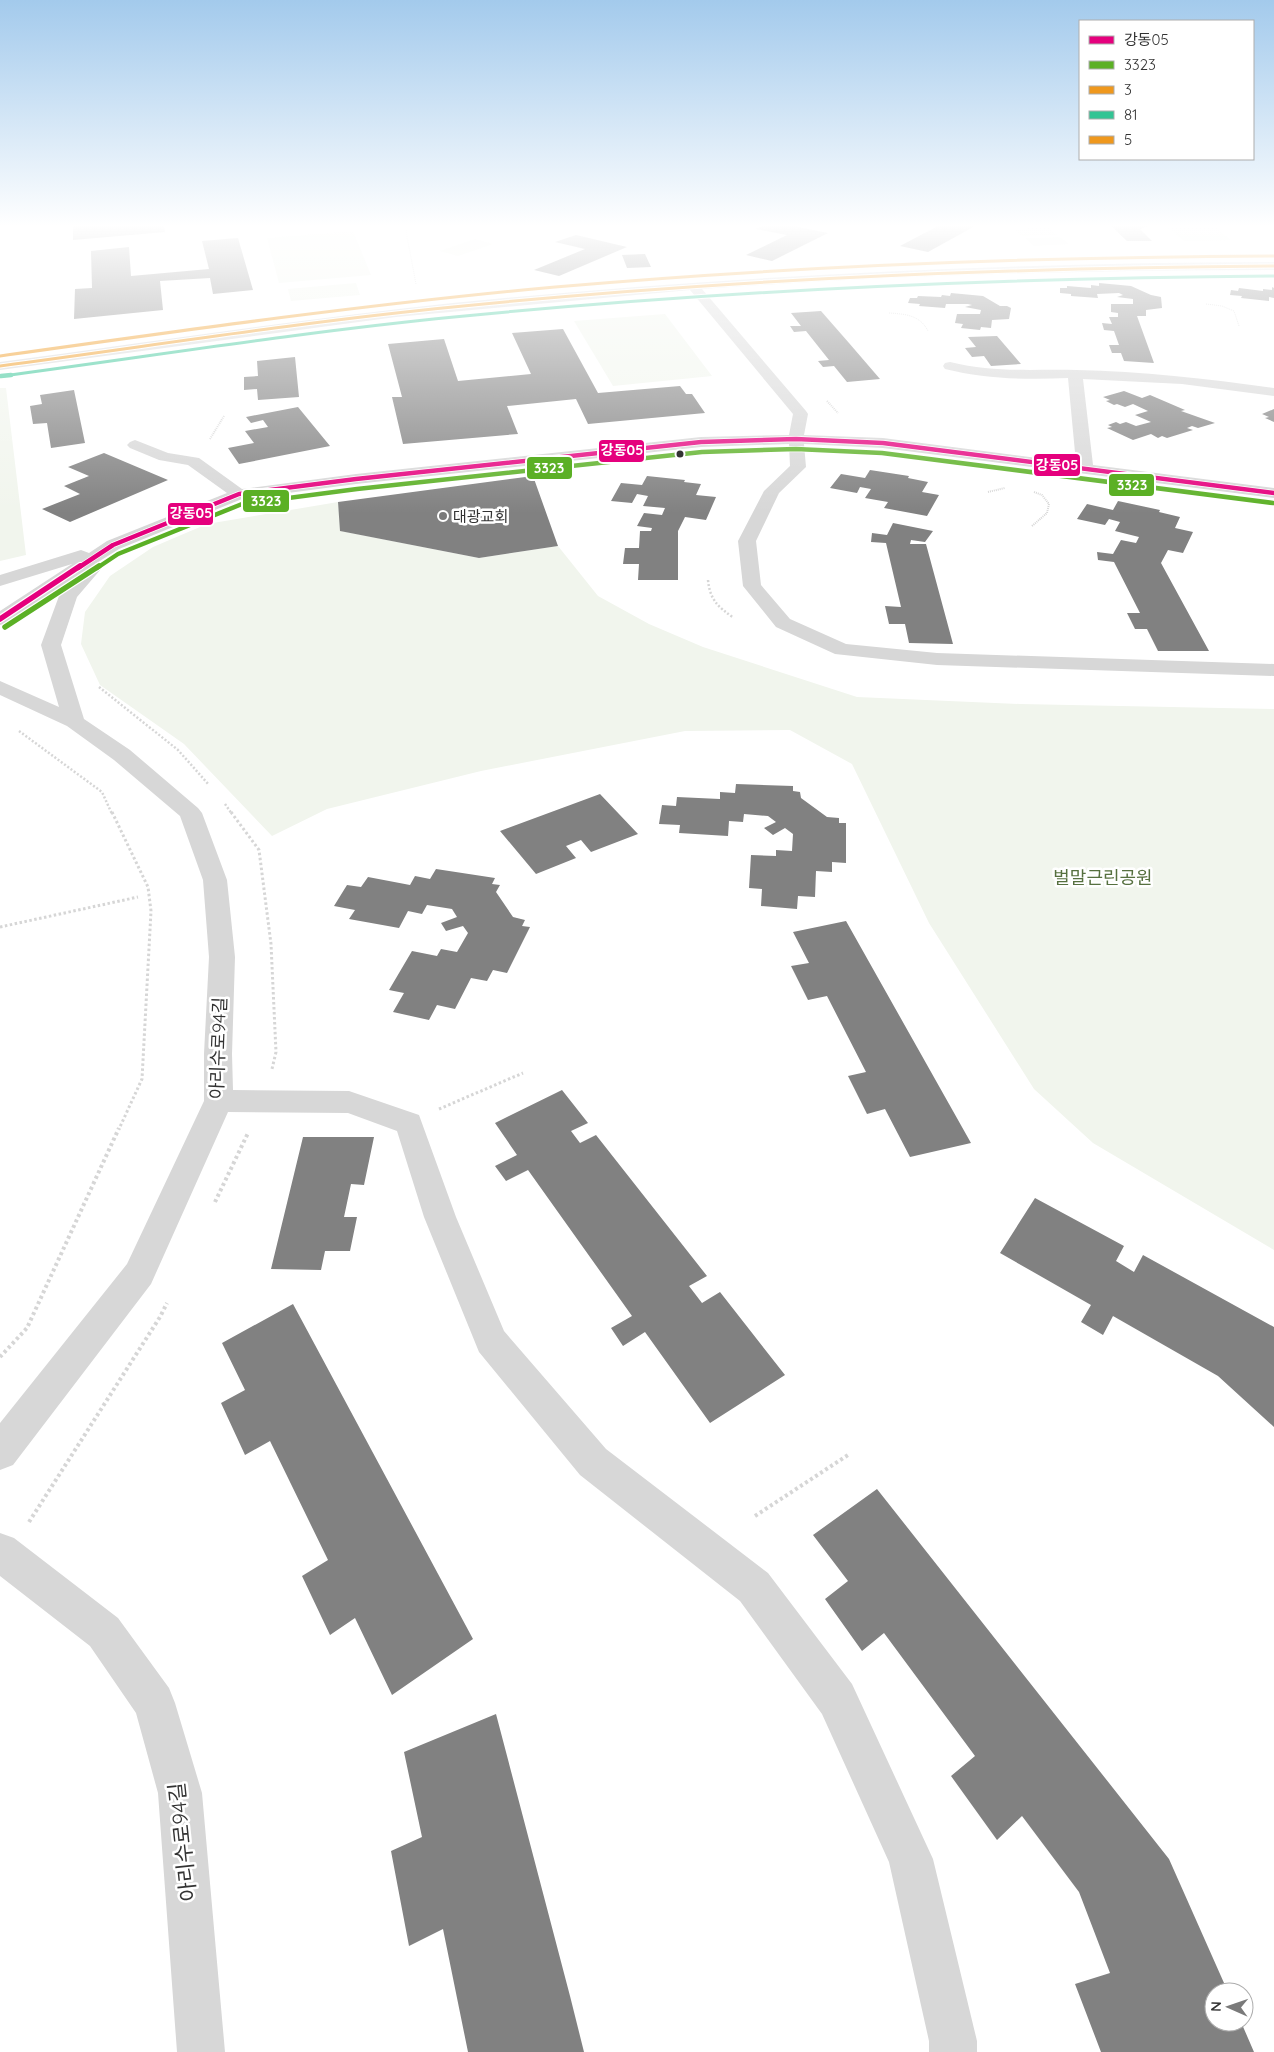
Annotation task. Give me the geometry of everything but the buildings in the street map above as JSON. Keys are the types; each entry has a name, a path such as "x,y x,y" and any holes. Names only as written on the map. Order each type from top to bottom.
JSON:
{"street":[{"path":"0,366 175,341 332,322"},
{"path":"723,322 801,414 796,439 798,467 772,491 746,541 752,586 783,623 842,650 937,659 1274,670"},
{"path":"950,366 978,374 1020,377 1075,374 1182,380 1274,392"},
{"path":"1075,374 1085,469"},
{"path":"0,581 113,545 239,494 356,479 692,442 796,439 883,443 1274,494"},
{"path":"135,445 165,457 193,461 239,494"},
{"path":"193,461 205,446"},
{"path":"0,619 113,545"},
{"path":"74,722 50,645 68,596 113,545"},
{"name":"아리수로94길","path":"0,687 74,722 122,755 190,813 215,880 222,957 218,1054 219,1101 138,1274 0,1452"},
{"path":"219,1101 349,1102 409,1123 440,1217 491,1341 593,1462 754,1587 837,1699 912,1859 953,2052"},
{"name":"아리수로94길","path":"0,1552 104,1632 154,1703 180,1794 201,2052"}],"path":[{"path":"922,322 928,331"},
{"path":"1238,322 1239,326"},
{"path":"205,446 224,416"},
{"path":"988,492 1012,488"},
{"path":"1032,526 1047,513 1049,504 1042,495 1034,492"},
{"path":"708,580 709,598 718,608 734,618"},
{"path":"0,1356 27,1328 142,1079 151,911 148,887 102,792 16,729"},
{"path":"0,927 138,898"},
{"path":"436,1110 523,1073"},
{"path":"755,1516 848,1455"}],"green space":[{"path":"574,322 671,322 712,376 613,386"},
{"path":"0,388 6,388 26,555 0,561"},
{"name":"벌말근린공원","path":"338,502 341,531 479,558 558,546 598,596 649,624 703,647 857,697 1020,704 1274,709 1274,1250 1093,1143 1034,1089 929,923 852,764 790,730 685,731 481,771 327,809 272,836 184,744 100,685 81,644 85,612 110,576 153,547 207,524"}],"transit line":[{"name":"5","path":"0,356 244,322"},
{"name":"3","path":"0,366 325,322"},
{"name":"81","path":"1,376 408,322"},
{"name":"강동05","path":"0,619 113,545 239,494 356,479 701,442 796,439 883,443 1274,493"},
{"name":"3323","path":"5,627 118,554 242,504 357,489 702,452 796,449 882,453 1273,503"}],"place":[{"name":"대광교회","path":"443,516"}]}
